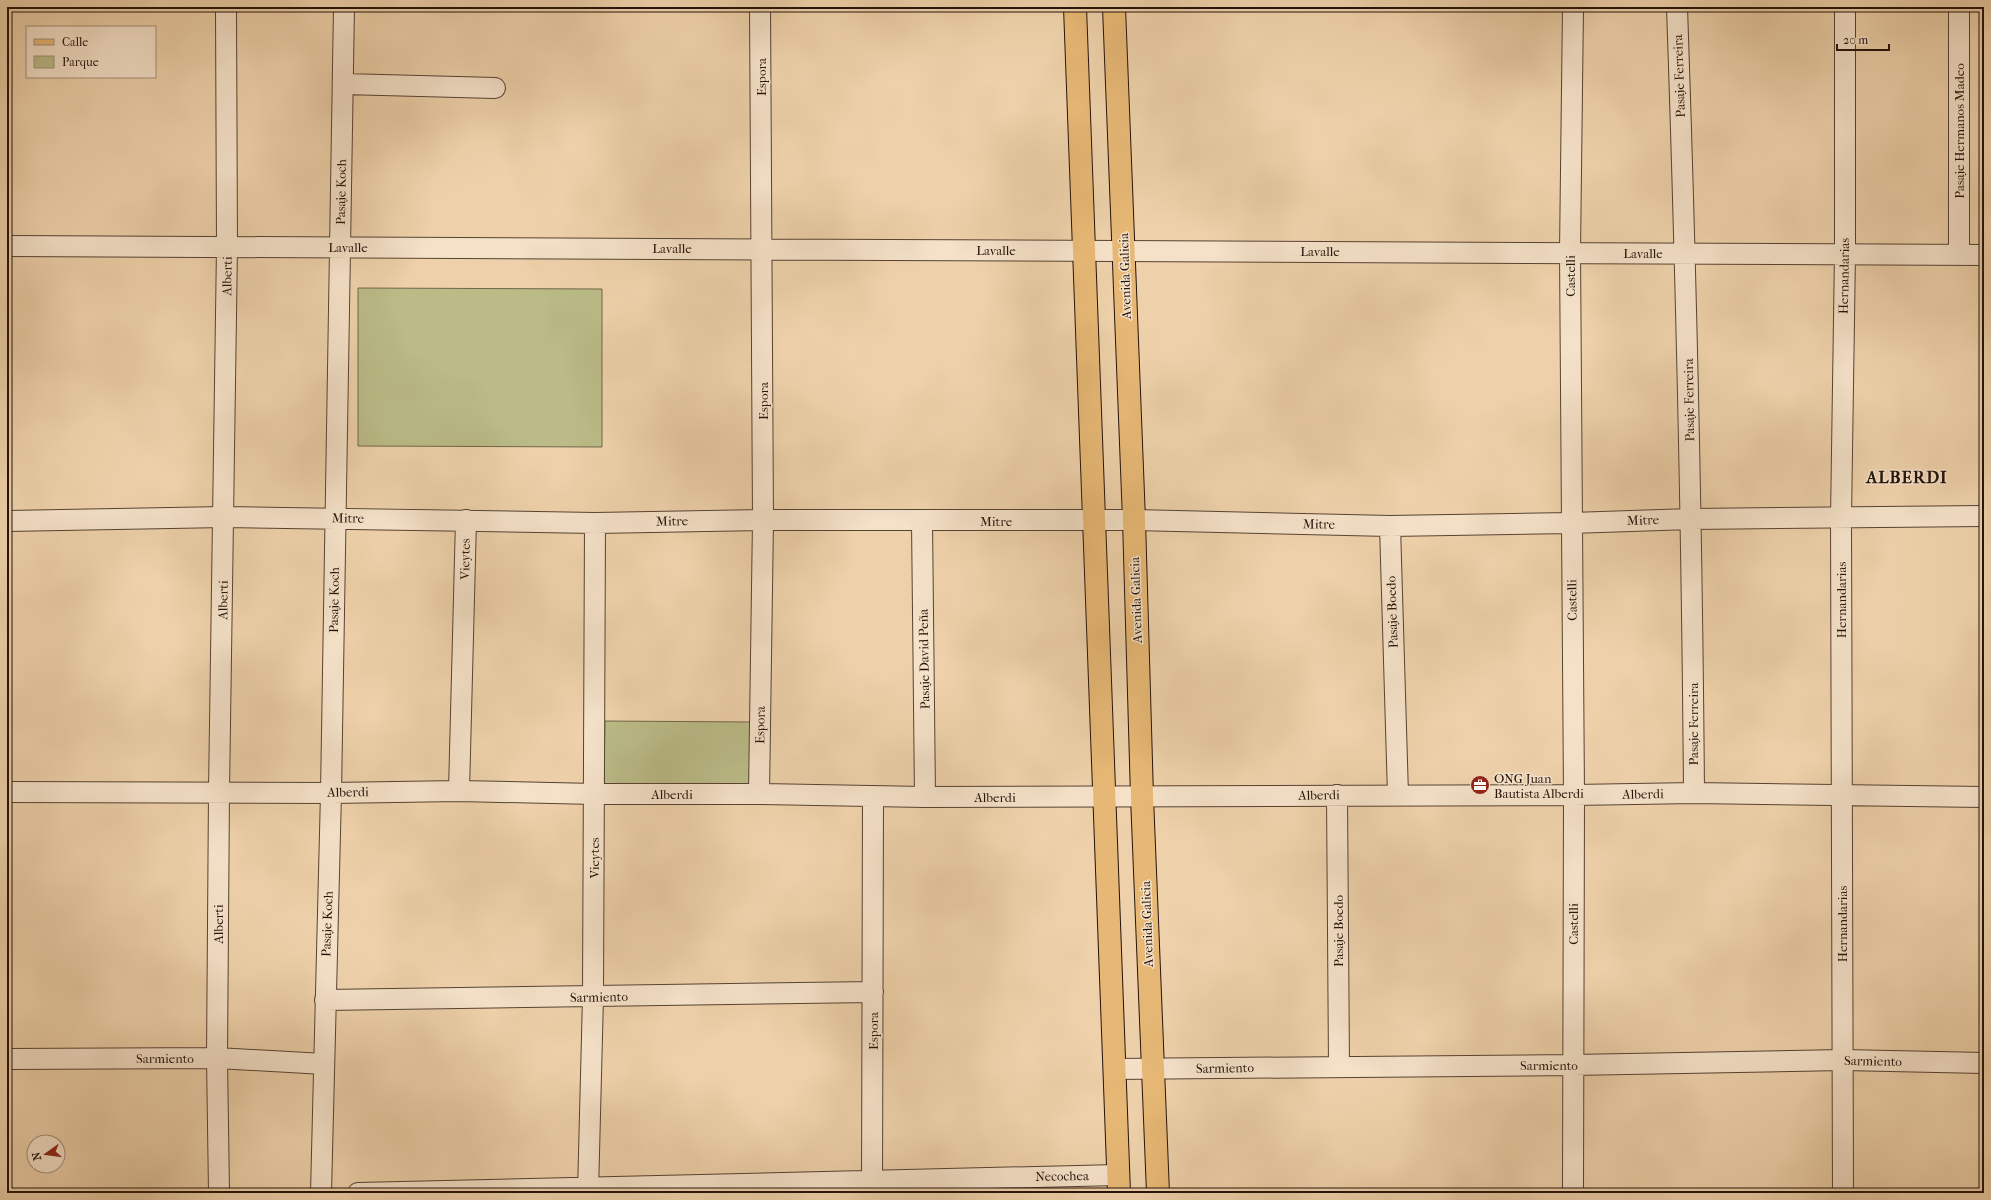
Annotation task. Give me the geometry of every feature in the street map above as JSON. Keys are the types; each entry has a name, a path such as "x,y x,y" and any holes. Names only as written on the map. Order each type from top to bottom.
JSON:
{"main road":[{"path":"1075,7 1118,1184"},
{"name":"Avenida Galicia","path":"1114,7 1134,520 1142,797 1158,1193"}],"street":[{"name":"Alberti","path":"218,1193 217,1058 219,792 227,247 226,7"},
{"name":"Pasaje Koch","path":"321,1193 331,793 344,84 344,7"},
{"name":"Espora","path":"759,794 763,520 760,7"},
{"name":"Castelli","path":"1573,7 1570,252 1574,795 1572,1065 1573,1193"},
{"name":"Pasaje Ferreira","path":"1677,7 1686,253 1694,793"},
{"name":"Hernandarias","path":"1843,1193 1841,518 1845,253 1845,7"},
{"name":"Pasaje Hermanos Madeo","path":"1959,7 1959,254"},
{"path":"344,84 495,88"},
{"name":"Lavalle","path":"7,246 1845,253 1984,255"},
{"name":"Mitre","path":"7,521 224,517 595,522 763,520 1134,520 1390,526 1572,523 1691,519 1984,516"},
{"name":"Vieytes","path":"459,791 466,520"},
{"name":"Pasaje David Peña","path":"922,521 925,797"},
{"name":"Vieytes","path":"588,1190 593,997 595,522"},
{"name":"Pasaje Boedo","path":"1390,526 1398,795"},
{"name":"Alberdi","path":"7,792 331,793 459,791 594,794 759,794 1105,798 1694,793 1984,797"},
{"name":"Pasaje Boedo","path":"1337,795 1339,1066"},
{"name":"Espora","path":"872,1187 873,796"},
{"name":"Sarmiento","path":"325,1000 873,992"},
{"name":"Sarmiento","path":"7,1059 217,1058 324,1064"},
{"name":"Sarmiento","path":"1114,1069 1572,1065 1843,1060 1984,1063"},
{"name":"Necochea","path":"358,1193 1118,1184"}],"green space":[{"path":"358,288 602,289 602,447 358,446"},
{"path":"605,721 751,722 751,785 604,784"}],"place":[{"name":"ONG Juan Bautista Alberdi","path":"1480,785"}],"district":[{"name":"ALBERDI","path":"1907,477"}]}
